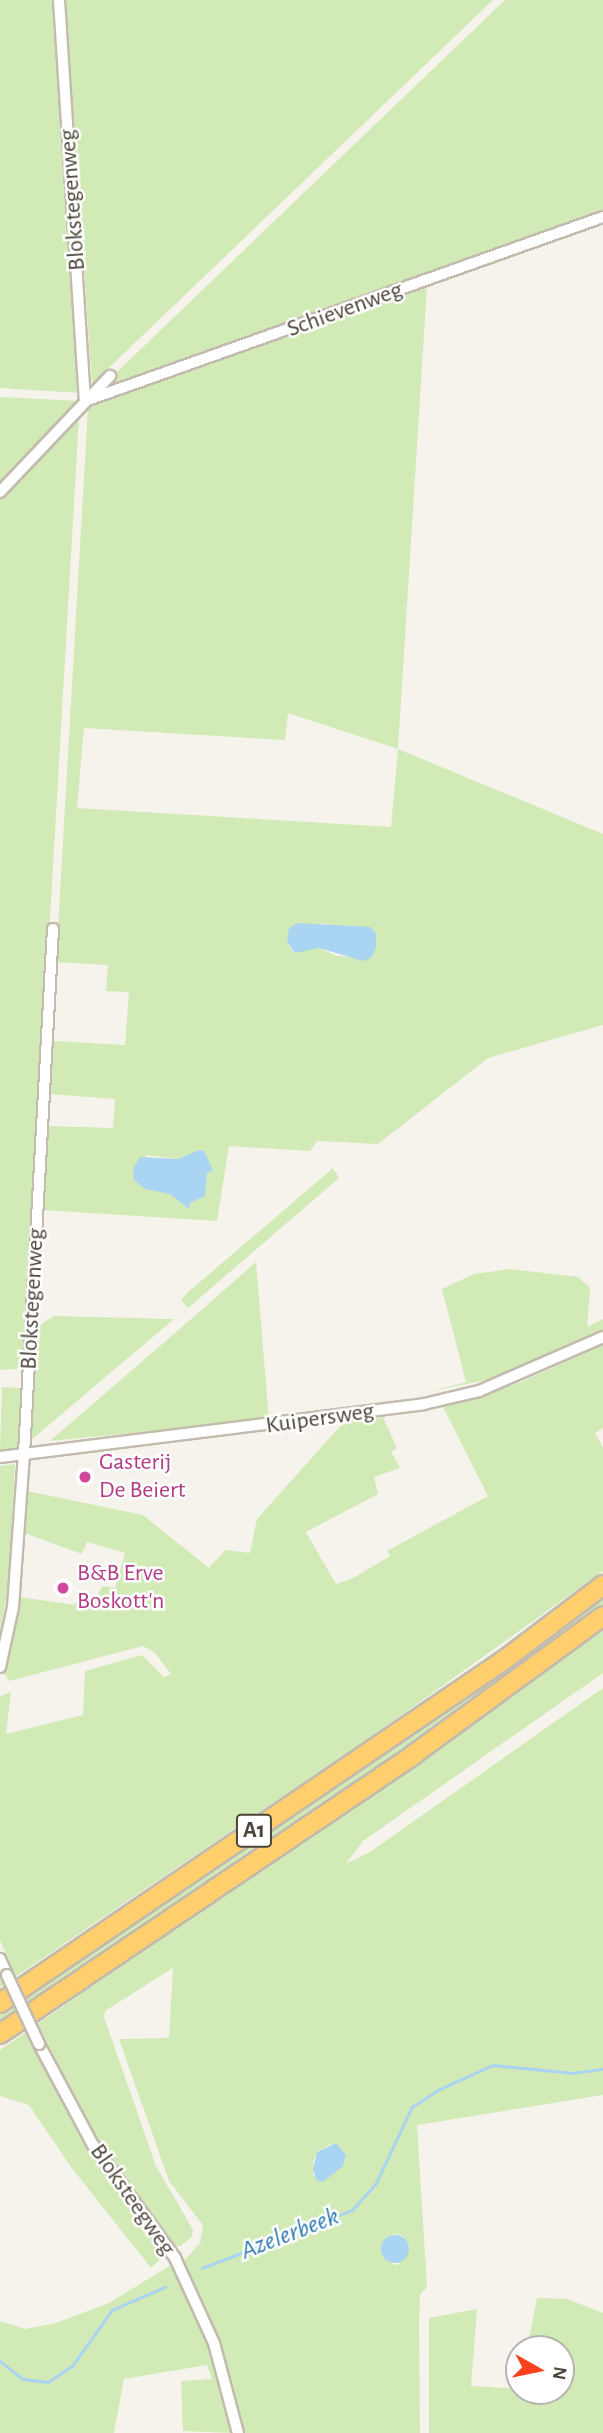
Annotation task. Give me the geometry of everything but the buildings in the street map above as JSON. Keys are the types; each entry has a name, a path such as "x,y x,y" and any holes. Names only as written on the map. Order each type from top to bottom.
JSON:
{"highway":[{"name":"A1","path":"0,2003 507,1658 603,1585"},
{"name":"A1","path":"0,2034 413,1755 603,1616"}],"street":[{"name":"Blokstegenweg","path":"60,0 86,401"},
{"name":"Schievenweg","path":"86,401 603,217"},
{"path":"0,492 110,376"},
{"name":"Blokstegenweg","path":"0,1667 13,1607 24,1454 53,929"},
{"name":"Kuipersweg","path":"0,1457 424,1404 518,1376 603,1337"},
{"name":"Bloksteegweg","path":"0,1959 39,2043 93,2145 175,2258 214,2343 238,2433"}],"green space":[{"path":"0,0 54,0 80,393 0,388"},
{"path":"65,0 493,0 92,384"},
{"path":"505,0 603,0 603,211 94,394"},
{"path":"427,286 398,749 603,834 603,1025 488,1058 378,1144 317,1141 310,1151 229,1146 217,1221 43,1210 48,1126 113,1128 115,1099 50,1094 53,1041 125,1045 129,992 106,991 108,965 56,962 88,408","holes":["288,713 398,749 391,827 77,808 84,728 285,740","322,923 377,941 371,958 337,956 319,948 292,950 287,942","199,1150 204,1151 207,1173 205,1196 190,1203 189,1209 170,1194 151,1189 146,1155 178,1159"]},
{"path":"0,397 80,401 0,485"},
{"path":"79,417 24,1368 0,1370 0,500"},
{"path":"333,1168 339,1178 188,1308 181,1300 187,1293"},
{"path":"256,1262 269,1420 50,1441 190,1320"},
{"path":"510,1269 578,1277 590,1288 587,1327 603,1319 603,1330 495,1378 428,1392 466,1382 442,1289 474,1274"},
{"path":"54,1316 174,1319 31,1440 37,1327"},
{"path":"603,1345 603,1428 595,1433 603,1448 603,1571 378,1732 0,1987 0,1975 12,1967 0,1940 0,1696 11,1692 6,1734 83,1715 85,1671 142,1655 164,1677 171,1674 155,1653 143,1646 9,1681 3,1672 19,1597 75,1605 80,1596 97,1598 102,1586 115,1588 125,1553 87,1542 82,1554 24,1533 27,1491 143,1515 209,1568 225,1550 250,1553 257,1519 343,1423 383,1417 397,1448 391,1452 400,1468 374,1477 378,1494 306,1532 336,1584 353,1578 390,1556 387,1551 488,1496 443,1407 521,1382"},
{"path":"2,1387 23,1388 22,1447 0,1452"},
{"path":"15,1464 9,1581 0,1633 0,1466"},
{"path":"603,1594 603,1609 527,1665 0,2025 0,2012"},
{"path":"603,1631 603,1673 363,1841 346,1864 370,1852 603,1688 603,2095 417,2125 427,2287 420,2295 420,2433 245,2433 231,2378 183,2262 200,2243 203,2225 169,2181 119,2039 169,2038 173,1968 105,2011 104,2017 156,2166 193,2230 192,2237 180,2246 170,2246 101,2150 42,2032 30,2040 81,2139 161,2250 160,2259 151,2268 71,2167 29,2105 0,2096 0,2050","holes":["331,2144 346,2155 345,2162 323,2182 313,2175 313,2162 317,2152","393,2234 403,2236 409,2246 398,2265 392,2264"]},
{"path":"171,2265 211,2345 233,2433 183,2431 181,2381 212,2379 207,2365 124,2379 114,2433 0,2433 0,2321 25,2329 56,2323 109,2303"},
{"path":"537,2298 567,2299 603,2313 603,2433 429,2433 429,2318 477,2309 471,2386 505,2388 505,2405 575,2405 575,2335 530,2335"}],"water":[{"path":"297,923 370,927 376,933 376,948 371,958 363,961 319,948 295,953 287,942 289,928"},
{"path":"199,1150 204,1151 213,1170 207,1173 205,1196 190,1203 189,1209 170,1194 145,1189 134,1180 133,1168 140,1157 178,1159"},
{"path":"336,2143 346,2155 343,2166 323,2182 316,2180 313,2169 317,2152"},
{"path":"395,2235 405,2239 409,2249 405,2259 395,2263 385,2259 381,2249 385,2239"}],"waterway":[{"name":"Azelerbeek","path":"202,2268 352,2210 376,2183 412,2107 438,2090 493,2065 573,2073 603,2069"},
{"name":"Azelerbeek","path":"0,2361 23,2379 48,2382 72,2366 112,2310 165,2287"}],"place":[{"name":"Gasterij De Beiert","path":"85,1477"},
{"name":"B&B Erve Boskott'n","path":"63,1588"}]}
